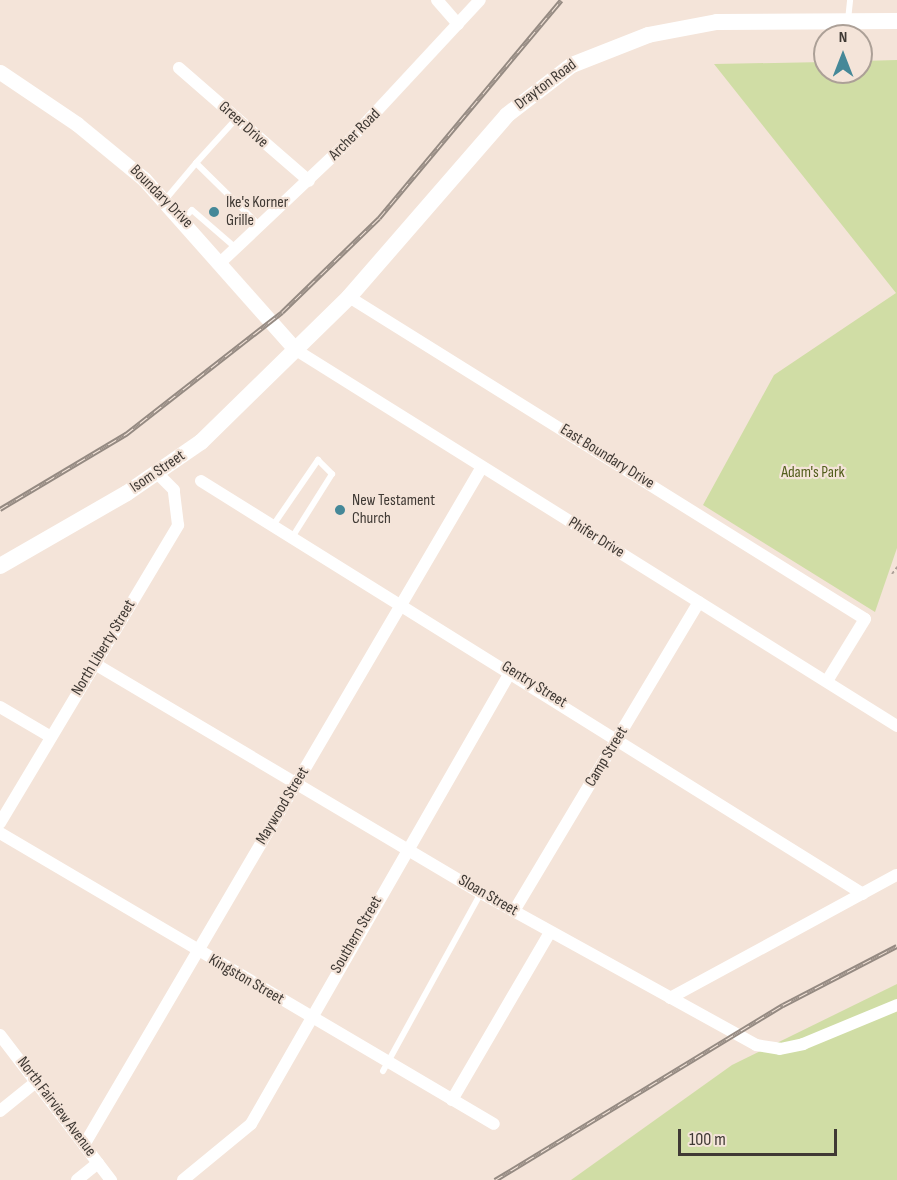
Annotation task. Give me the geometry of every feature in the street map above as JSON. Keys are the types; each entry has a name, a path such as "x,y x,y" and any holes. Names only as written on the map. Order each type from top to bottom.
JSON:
{"main road":[{"name":"Drayton Road","path":"296,350 349,297 507,115 588,55 672,28 717,22 897,21"},
{"name":"Isom Street","path":"0,566 157,473 201,442 296,350"}],"street":[{"path":"437,0 458,24"},
{"name":"Archer Road","path":"221,262 309,181 480,0"},
{"name":"Greer Drive","path":"179,68 309,181"},
{"name":"Boundary Drive","path":"0,72 102,142 165,200 184,218 221,262 278,335 296,350"},
{"name":"East Boundary Drive","path":"349,297 865,619 827,681"},
{"name":"Phifer Drive","path":"296,350 897,726"},
{"name":"Maywood Street","path":"84,1145 482,467"},
{"name":"North Liberty Street","path":"0,824 178,525 174,490 157,473"},
{"name":"Gentry Street","path":"201,481 403,603 863,894"},
{"name":"Camp Street","path":"514,911 699,602"},
{"name":"Sloan Street","path":"95,664 481,893 756,1045 780,1048 825,1036 897,1005"},
{"name":"Southern Street","path":"183,1180 251,1124 406,849 511,671"},
{"path":"0,706 51,737"},
{"name":"Kingston Street","path":"0,824 197,951 310,1017 386,1067 494,1124"},
{"path":"670,998 897,875"},
{"path":"452,1100 550,932"},
{"name":"North Fairview Avenue","path":"0,1035 111,1180"},
{"path":"0,1111 37,1081"},
{"path":"77,1180 98,1163"}],"lane":[{"path":"848,21 850,0"},
{"path":"165,200 236,119"},
{"path":"196,163 260,226"},
{"path":"184,218 192,210 236,248"},
{"path":"274,524 318,460 332,474 292,536"},
{"path":"386,1067 481,893"}],"path":[{"path":"891,574 897,567"}],"green space":[{"name":"Adam's Park","path":"897,60 897,548 875,612 703,505 774,375 896,293 714,64 813,62 813,84 873,84 873,61"},
{"path":"897,984 897,1180 571,1180 732,1065"}],"railway":[{"path":"0,509 126,434 282,312 379,218 561,0"},
{"path":"495,1180 783,1005 897,946"}],"place":[{"name":"Ike's Korner Grille","path":"214,212"},
{"name":"New Testament Church","path":"340,510"}]}
